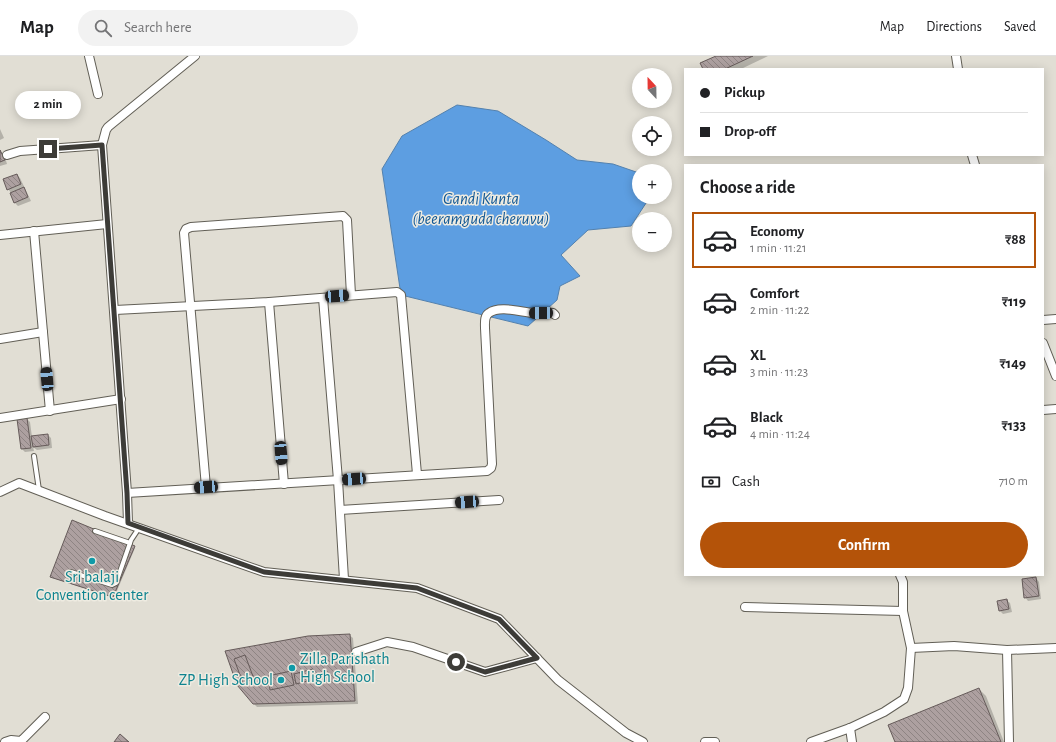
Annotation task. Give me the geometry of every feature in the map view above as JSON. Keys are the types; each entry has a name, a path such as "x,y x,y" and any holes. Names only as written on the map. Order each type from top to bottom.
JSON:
{"street":[{"path":"89,56 98,94"},
{"path":"128,523 115,310 107,224 102,145 108,127 195,56"},
{"path":"956,56 958,68"},
{"path":"7,156 20,151 102,145"},
{"path":"206,487 184,233 186,229 191,227 343,216 347,220 351,295"},
{"path":"0,235 107,224"},
{"path":"34,231 50,411"},
{"path":"115,310 269,302 397,292 402,295 417,474"},
{"path":"323,298 338,480 344,579"},
{"path":"269,302 284,484"},
{"path":"127,493 487,470 492,464 485,328 487,315 489,312 495,310 519,310 532,313 553,312 555,315"},
{"path":"1044,320 1056,319"},
{"path":"0,339 43,332"},
{"path":"1044,346 1056,376"},
{"path":"0,418 121,399"},
{"path":"1044,410 1056,409"},
{"path":"0,492 19,483 105,516 264,572 344,579 417,588 499,619 558,680 626,733 643,742"},
{"path":"340,510 499,500"},
{"path":"812,742 850,728 884,712 904,699 908,688 911,648 903,611 902,582 900,576"},
{"path":"745,607 903,611"},
{"path":"356,652 386,642 413,647 485,672 537,658"},
{"path":"911,648 954,646 1007,650 1056,648"},
{"path":"1007,650 1009,742"},
{"path":"5,742 11,740 21,741 45,717"},
{"path":"850,728 852,742"},
{"path":"705,742 715,742"}],"lane":[{"path":"34,456 39,490"},
{"path":"71,572 112,585 116,583 130,544 139,527"},
{"path":"95,531 130,544"}],"water":[{"name":"Gandi Kunta (beeramguda cheruvu)","path":"457,105 498,111 577,160 613,164 632,171 632,204 645,204 640,212 632,212 631,226 588,230 561,255 580,276 560,286 557,300 528,326 401,295 382,169 402,136"}],"building":[{"path":"716,56 753,56 727,68 702,68 700,63"},
{"path":"0,150 5,160 0,162"},
{"path":"17,174 21,184 7,190 3,179"},
{"path":"24,187 28,197 14,203 10,193"},
{"path":"27,418 31,448 21,449 17,419"},
{"path":"48,434 49,445 33,447 31,436"},
{"name":"Sri balaji Convention center","path":"72,520 135,546 113,597 50,577"},
{"path":"1036,577 1039,596 1024,598 1022,579"},
{"path":"1007,599 1009,609 999,611 997,601"},
{"name":"Zilla Parishath High School","path":"350,634 355,701 253,704 237,685 225,651 308,636"},
{"path":"245,655 254,679 243,683 234,659"},
{"path":"313,669 315,679 296,684 294,674"},
{"name":"ZP High School","path":"291,671 294,685 270,690 268,676"},
{"path":"979,688 1001,742 895,742 888,725"},
{"path":"120,734 129,742 114,742"}],"place":[{"name":"Sri balaji Convention center","path":"92,561"},
{"name":"Zilla Parishath High School","path":"292,668"},
{"name":"ZP High School","path":"281,680"}],"route":[{"path":"48,149 102,145 107,224 115,310 128,523 264,572 344,579 417,588 499,619 537,658 485,672 456,662"}]}
